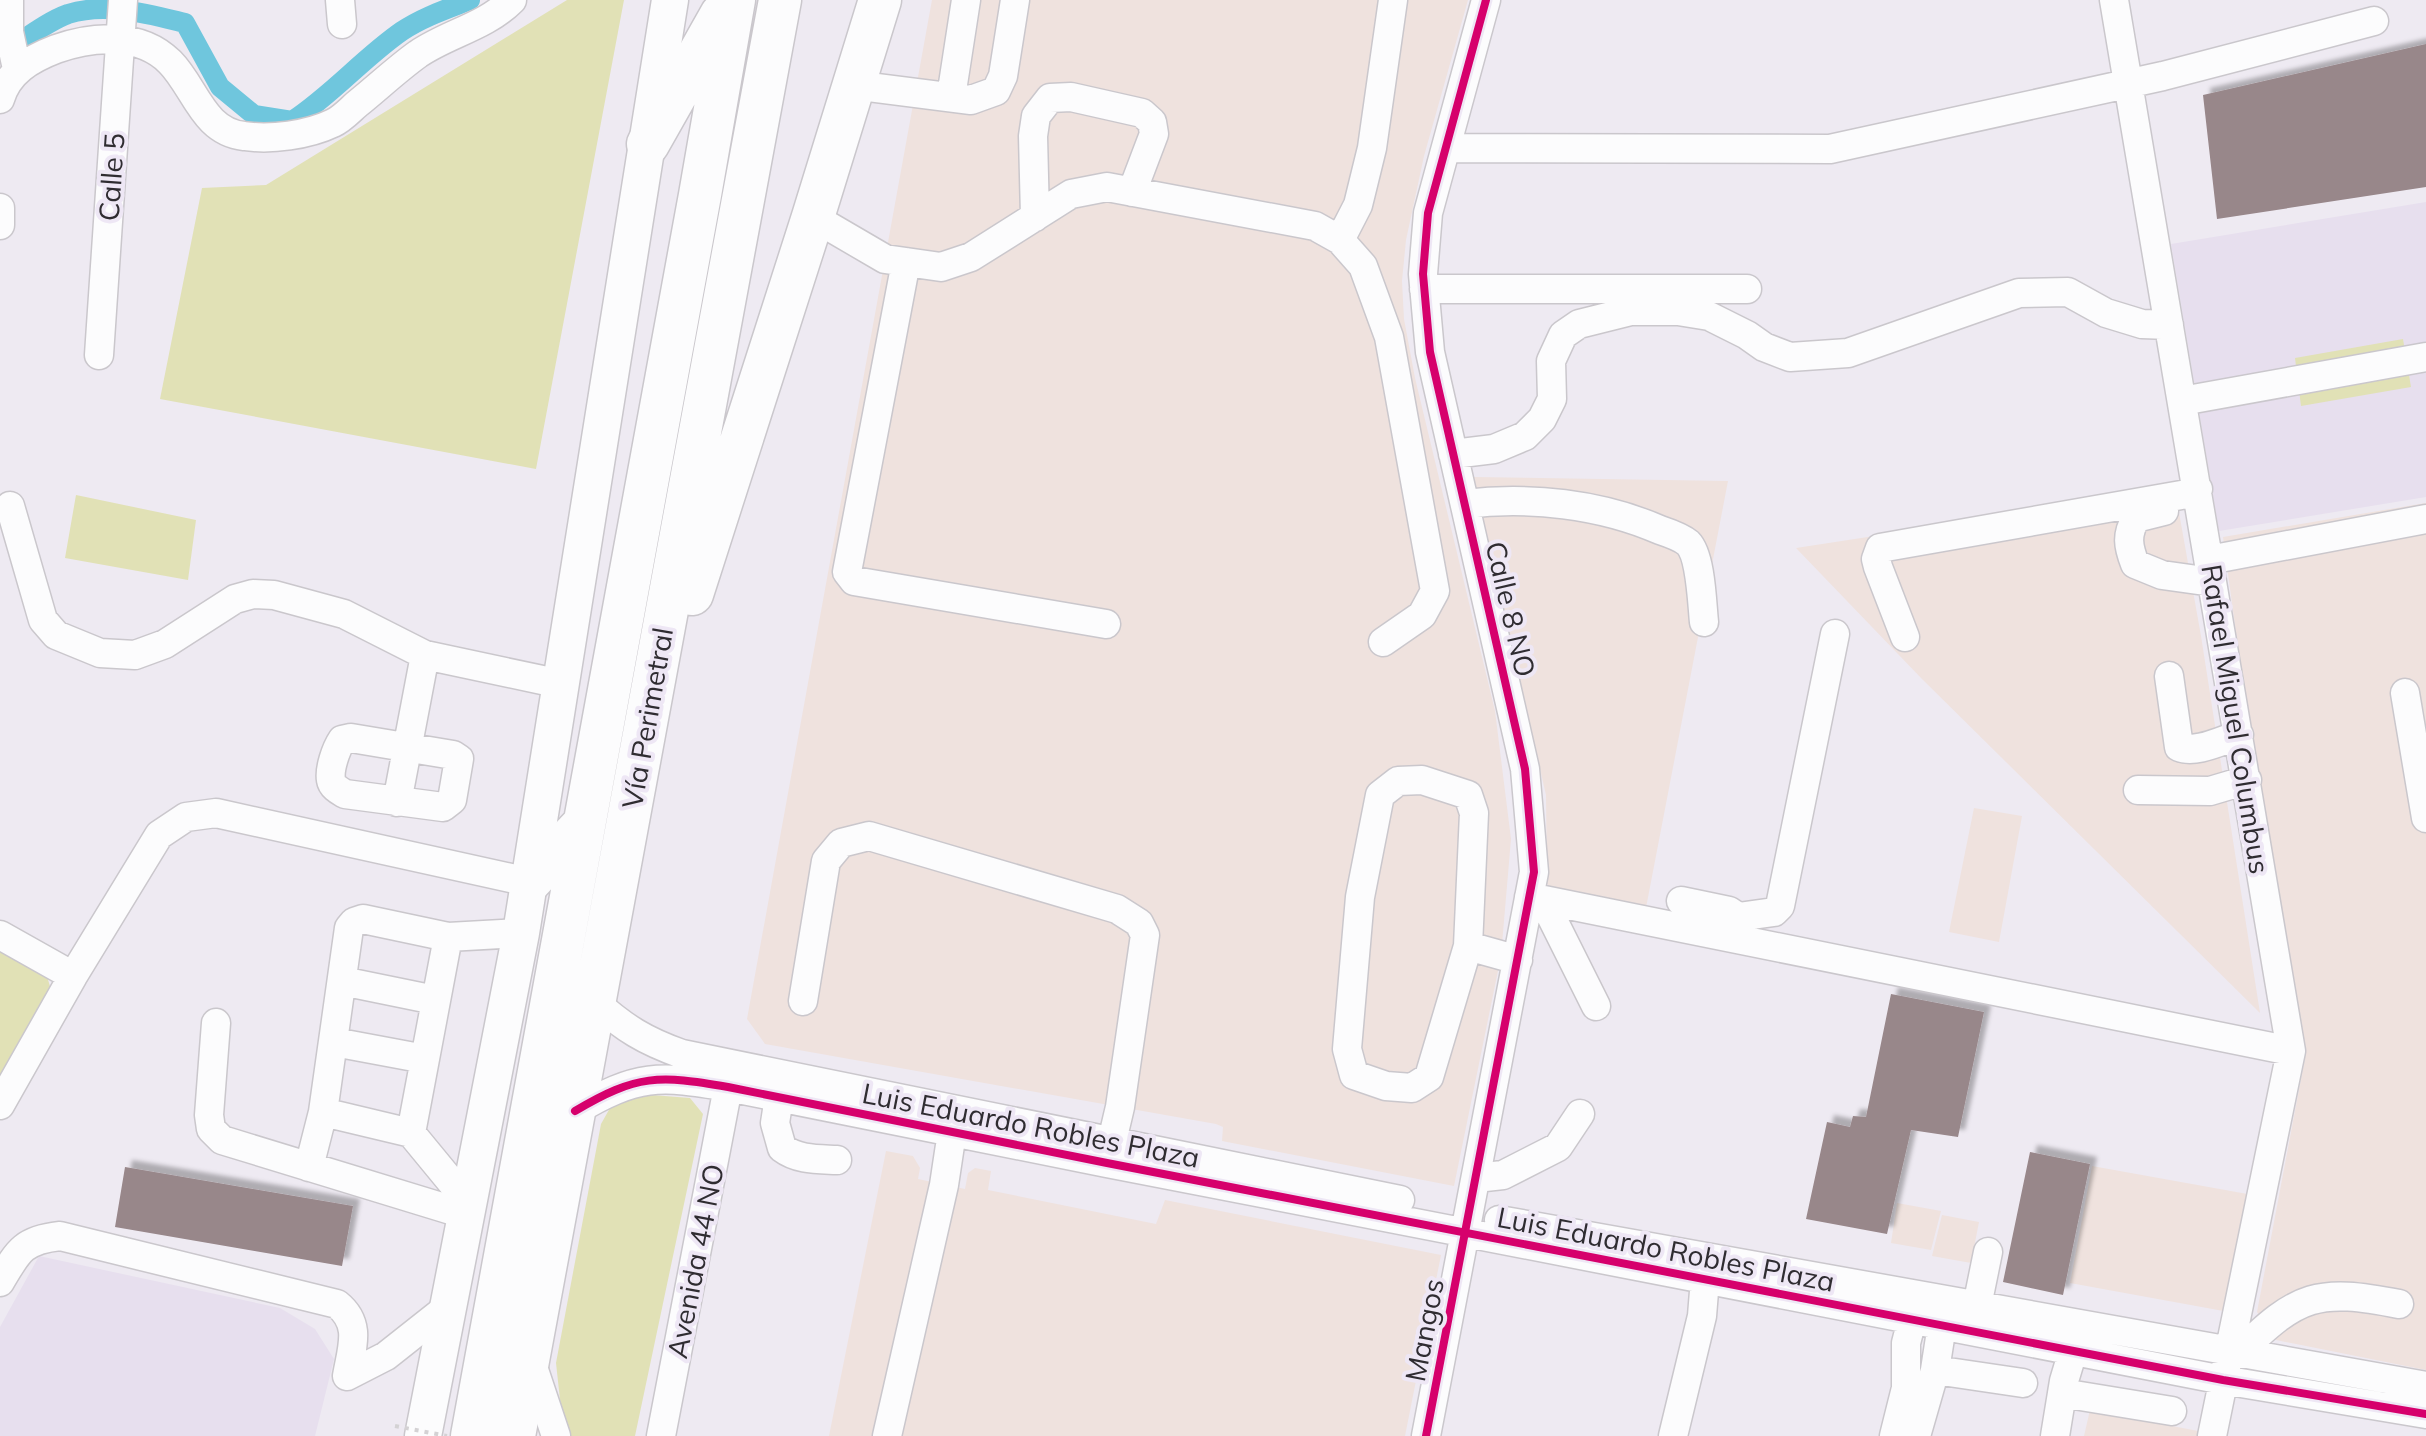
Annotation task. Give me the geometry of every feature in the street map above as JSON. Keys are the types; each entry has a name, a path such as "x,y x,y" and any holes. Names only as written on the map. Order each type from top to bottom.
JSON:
{"highway":[{"path":"700,195 704,0"},
{"path":"648,144 732,0"},
{"name":"Vía Perimetral","path":"472,1436 700,195 732,0"},
{"name":"Vía Perimetral","path":"514,1436 780,0"},
{"path":"639,759 880,0"},
{"path":"529,882 584,824"}],"main road":[{"path":"409,1431 448,1307 521,933 670,0"}],"street":[{"name":"Calle 5","path":"99,355 123,0"},
{"path":"0,99 16,65 72,43 121,34 149,46 170,63 218,128 239,136 268,137 302,132 334,122 419,54 447,37 481,25 512,0"},
{"path":"951,97 966,0"},
{"path":"853,85 971,100 996,91 1003,76 1015,0"},
{"path":"1340,240 1358,205 1372,148 1393,0"},
{"name":"Calle 8 NO","path":"1468,1224 1518,960 1536,899 1525,769 1430,352 1423,274 1428,213 1486,0"},
{"name":"Rafael Miguel Columbus","path":"2114,0 2291,1051 2235,1352 2223,1380 2212,1436"},
{"path":"6,20 16,65"},
{"path":"1446,148 1830,149 2128,84 2374,21"},
{"path":"1035,217 1033,136 1036,116 1050,98 1071,97 1142,113 1152,122 1154,134 1132,192"},
{"path":"813,217 885,259 941,267 971,257 1071,194 1107,187 1315,226 1340,240 1363,266 1389,337 1435,591 1422,615 1383,642"},
{"path":"0,208 0,225"},
{"path":"906,262 847,572 854,581 1106,624"},
{"path":"1424,289 1747,289"},
{"path":"1453,454 1494,449 1525,436 1542,419 1552,399 1551,361 1563,335 1579,324 1631,311 1678,311 1709,316 1764,347 1790,357 1848,353 2019,293 2068,292 2106,313 2142,324 2169,325"},
{"path":"2182,401 2426,357"},
{"path":"1905,637 1878,567 1876,559 1880,548 2187,494 2199,496"},
{"path":"2199,496 2136,518 2130,529 2128,547 2135,564 2162,575 2210,571 2426,519"},
{"path":"1465,504 1489,501 1579,506 1650,525 1675,536 1689,544 1696,559 1704,622"},
{"path":"10,506 43,620 56,635 100,653 135,655 165,644 235,599 253,594 274,595 344,614 425,655 561,684"},
{"path":"1738,928 1774,912 1780,906 1835,634"},
{"path":"397,802 425,655"},
{"path":"2169,676 2179,747 2187,750 2239,735"},
{"path":"2405,693 2426,818"},
{"path":"351,738 407,747 453,755 459,759 449,805 397,802 345,794 335,789 331,780 337,748 342,740 351,738"},
{"path":"1422,780 1468,795 1474,813 1468,946 1429,1077 1412,1088 1386,1086 1354,1075 1347,1049 1360,897 1380,795 1398,781 1422,780"},
{"path":"2138,790 2210,791 2247,780"},
{"path":"0,1105 73,976 159,835 186,817 216,813 529,882"},
{"path":"803,1001 826,861 841,843 869,836 1117,909 1139,923 1145,935 1120,1107 1109,1152"},
{"path":"1536,899 1738,928 2291,1051"},
{"path":"1536,899 1596,1006"},
{"path":"1681,901 1729,911 1738,928"},
{"path":"309,1167 323,1112 349,928 354,922 363,919 448,937 521,933"},
{"path":"0,935 73,976"},
{"path":"411,1133 448,937"},
{"path":"1468,946 1518,960"},
{"path":"342,981 435,1000"},
{"name":"Luis Eduardo Robles Plaza","path":"595,1002 623,1027 651,1043 682,1054 1109,1152 1468,1224 1705,1279 2223,1380 2426,1414"},
{"path":"216,1023 209,1115 211,1129 222,1140 309,1167 466,1207"},
{"path":"334,1042 425,1059"},
{"name":"Luis Eduardo Robles Plaza","path":"575,1111 609,1091 639,1081 677,1078 952,1132 1109,1152"},
{"name":"Avenida 44 NO","path":"661,1436 728,1087"},
{"path":"779,1097 775,1123 782,1148 806,1158 837,1160"},
{"path":"323,1112 411,1133 466,1207"},
{"path":"1476,1178 1503,1175 1558,1147 1580,1114"},
{"path":"887,1436 944,1185 952,1132"},
{"name":"Luis Eduardo Robles Plaza","path":"1468,1224 1977,1306 2426,1386"},
{"name":"Mangos","path":"1426,1436 1468,1224"},
{"path":"0,1282 17,1251 36,1239 60,1236 337,1304 350,1314 354,1332 347,1376 386,1356 448,1307"},
{"path":"1977,1306 1988,1252"},
{"path":"1673,1436 1702,1316 1705,1279"},
{"path":"2235,1352 2287,1309 2303,1301 2329,1295 2367,1297 2399,1304"},
{"path":"1894,1436 1906,1388 1906,1343 1912,1320"},
{"path":"1916,1436 1935,1370 1942,1325"},
{"path":"2055,1436 2073,1351"},
{"path":"529,1354 556,1436"},
{"path":"1935,1370 2023,1383"},
{"path":"2062,1393 2172,1411"}],"path":[{"path":"409,1431 447,1436"}],"shaded area":[{"path":"932,0 1468,0 1424,156 1406,240 1402,281 1404,319 1415,378 1495,711 1511,839 1501,956 1454,1186 1222,1141 1223,1127 1216,1124 765,1044 747,1019"},
{"path":"2426,202 2426,497 2219,531 2171,244"},
{"path":"1473,477 1728,481 1645,913 1560,896 1547,884 1546,795"},
{"path":"2175,490 2260,1013 1922,679 1796,548"},
{"path":"2426,503 2426,1370 2276,1340 2257,1312 2305,1058 2243,684 2223,537"},
{"path":"1974,808 2022,816 1999,942 1949,932"},
{"path":"886,1151 913,1156 920,1168 918,1179 965,1189 968,1173 975,1168 991,1171 988,1190 1156,1224 1165,1200 1441,1255 1405,1436 829,1436"},
{"path":"2092,1166 2253,1195 2229,1312 2070,1283"},
{"path":"1897,1203 1941,1211 1931,1250 1891,1243"},
{"path":"1942,1215 1979,1222 1971,1263 1932,1256"},
{"path":"39,1256 280,1308 315,1329 334,1359 315,1436 0,1436 0,1327"},
{"path":"2090,1410 2198,1431 2197,1436 2084,1436"}],"green space":[{"path":"567,0 624,0 536,469 160,399 202,188 266,185"},
{"path":"2403,339 2411,387 2301,406 2295,358"},
{"path":"76,495 196,520 188,580 65,558"},
{"path":"0,946 46,973 52,993 0,1080"},
{"path":"639,1094 690,1098 703,1114 635,1436 564,1436 556,1363 601,1124 610,1108"}],"building":[{"path":"2426,44 2426,187 2217,219 2203,95"},
{"path":"1891,994 1984,1012 1958,1137 1911,1130 1887,1234 1806,1219 1827,1122 1850,1127 1853,1116 1866,1117"},
{"path":"2030,1152 2090,1164 2063,1295 2003,1282"},
{"path":"125,1167 353,1206 342,1266 115,1227"}],"waterway":[{"path":"3,53 43,26 68,14 112,9 156,16 185,23 220,87 254,115 292,121 402,31 470,0"}],"cycle path":[{"path":"1426,1436 1534,872 1525,769 1430,352 1423,274 1428,213 1486,0"},
{"path":"575,1111 632,1084 666,1080 704,1083 2223,1380 2426,1414"}]}
